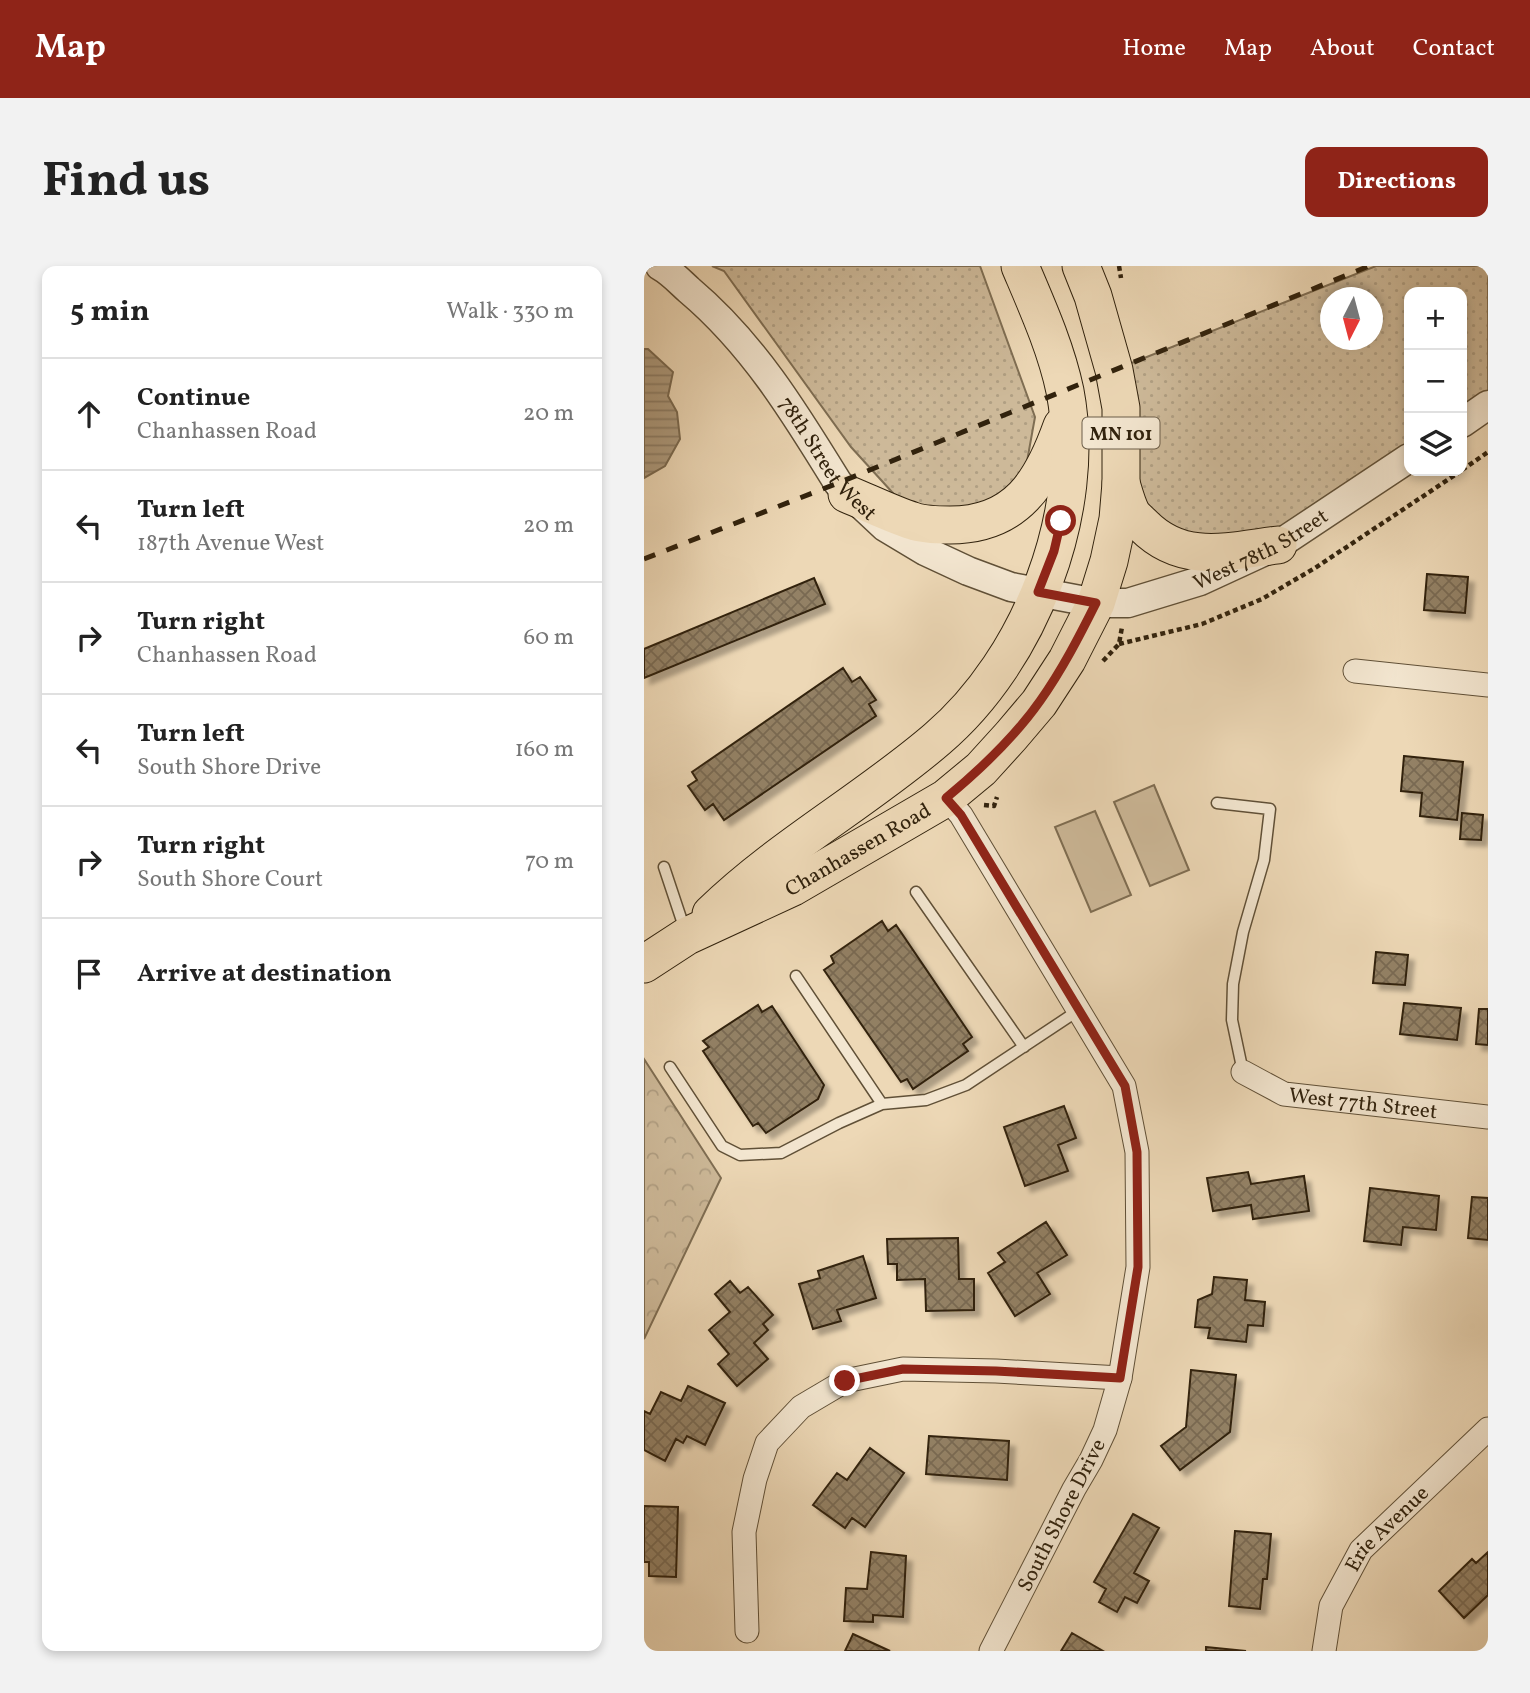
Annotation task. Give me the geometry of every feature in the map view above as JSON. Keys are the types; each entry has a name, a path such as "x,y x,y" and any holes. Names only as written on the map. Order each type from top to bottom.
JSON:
{"main road":[{"name":"Chanhassen Road","path":"687,936 741,885 938,738 974,702 1013,649 1054,551 1070,459 1065,391 1055,353 1020,266"},
{"name":"Chanhassen Road","path":"644,964 687,936 793,887 946,798 981,769 1039,703 1067,660 1096,603 1110,561 1121,483 1121,408 1114,370 1093,296 1081,266"},
{"path":"848,494 915,522 969,525 992,520 1012,507 1037,484 1049,461 1067,411"},
{"path":"1121,483 1132,514 1156,538 1172,547 1193,553 1219,553 1278,545"}],"street":[{"name":"78th Street West","path":"660,266 711,308 757,359 838,484 885,527 925,551 1011,587 1096,603"},
{"path":"1467,420 1488,405"},
{"name":"West 78th Street","path":"1096,603 1128,603 1200,581 1278,545 1404,461"},
{"path":"1355,671 1488,685"},
{"name":"South Shore Drive","path":"946,798 961,815 1125,1086 1137,1152 1138,1267 1120,1378 1105,1430 991,1651"},
{"name":"West 77th Street","path":"1243,1072 1284,1094 1488,1117"},
{"path":"747,1631 744,1532 755,1479 767,1443 801,1407 845,1381 903,1369 1120,1378"},
{"name":"Erie Avenue","path":"1324,1651 1331,1606 1361,1550 1488,1429"}],"lane":[{"path":"1217,803 1270,809 1264,860 1243,932 1233,984 1232,1020 1243,1072"},
{"path":"664,867 687,936"},
{"path":"916,892 1024,1047"},
{"path":"796,976 882,1104"},
{"path":"670,1067 722,1146 740,1155 780,1153 882,1104 926,1100 966,1085 1079,1010"}],"path":[{"path":"1467,467 1488,452"}],"green space":[{"path":"712,266 980,266 1035,417 1024,478 982,522 902,503 851,447 724,271"},
{"path":"1376,266 1488,266 1488,405 1467,420 1467,287 1404,287 1404,461 1278,545 1193,553 1121,483 1114,370 1320,288 1320,350 1383,350 1383,287 1323,287"},
{"path":"1154,785 1189,870 1150,886 1114,802"},
{"path":"1095,811 1131,895 1091,912 1055,827"},
{"path":"644,1059 721,1178 644,1339"}],"shaded area":[{"path":"644,349 648,349 673,372 668,396 677,412 680,439 665,466 644,478"}],"building":[{"path":"1427,574 1468,577 1465,613 1424,610"},
{"path":"814,578 825,604 644,678 644,649"},
{"path":"843,668 852,682 860,677 876,700 869,704 876,716 724,820 713,804 705,810 688,786 697,780 692,772"},
{"path":"1404,756 1463,762 1457,820 1420,816 1422,793 1401,791"},
{"path":"1462,813 1483,815 1481,840 1460,839"},
{"path":"882,921 888,931 896,925 972,1037 963,1044 968,1051 913,1089 907,1079 901,1082 824,970 834,963 831,956"},
{"path":"1376,952 1408,955 1405,985 1373,983"},
{"path":"1404,1003 1461,1008 1457,1040 1400,1034"},
{"path":"758,1005 762,1012 772,1006 824,1085 818,1099 766,1133 758,1123 753,1126 703,1051 709,1047 703,1041"},
{"path":"1479,1009 1488,1009 1488,1045 1476,1044"},
{"path":"1064,1106 1076,1138 1058,1145 1068,1171 1025,1186 1004,1127"},
{"path":"1248,1172 1251,1184 1304,1176 1309,1211 1253,1219 1251,1205 1213,1211 1207,1178"},
{"path":"1370,1188 1439,1196 1436,1230 1403,1227 1401,1245 1364,1241"},
{"path":"1472,1197 1488,1198 1488,1240 1468,1238"},
{"path":"1046,1222 1067,1255 1037,1273 1050,1294 1015,1316 988,1273 1005,1262 998,1253"},
{"path":"958,1238 959,1279 974,1279 974,1310 926,1311 925,1279 897,1280 897,1264 888,1264 887,1239"},
{"path":"863,1256 876,1298 837,1310 841,1321 813,1329 799,1284 820,1278 818,1271"},
{"path":"1214,1277 1247,1280 1245,1300 1265,1302 1263,1326 1248,1325 1246,1342 1208,1338 1210,1328 1195,1327 1198,1300 1212,1294"},
{"path":"730,1281 740,1293 748,1287 773,1315 763,1324 768,1330 754,1343 768,1359 737,1386 718,1364 729,1354 709,1330 730,1312 715,1294"},
{"path":"1191,1370 1236,1375 1230,1432 1180,1470 1161,1446 1186,1427"},
{"path":"688,1386 725,1403 705,1445 687,1436 683,1443 676,1439 665,1461 644,1450 644,1411 650,1414 661,1392 681,1401"},
{"path":"929,1436 1009,1441 1007,1480 926,1474"},
{"path":"870,1448 904,1473 865,1527 852,1518 845,1528 813,1505 837,1473 847,1480"},
{"path":"644,1506 678,1507 676,1577 649,1576 649,1562 644,1562"},
{"path":"1133,1514 1159,1528 1134,1573 1149,1581 1137,1603 1125,1597 1117,1612 1099,1602 1106,1589 1094,1582"},
{"path":"1235,1531 1271,1534 1267,1579 1263,1579 1260,1609 1229,1606"},
{"path":"871,1552 906,1556 903,1617 873,1615 873,1622 844,1621 846,1588 867,1589"},
{"path":"1488,1552 1488,1595 1464,1618 1439,1591 1472,1559 1476,1563"},
{"path":"1072,1633 1103,1651 1061,1651"},
{"path":"853,1634 890,1651 845,1651"},
{"path":"1206,1647 1246,1651 1206,1651"}],"railway":[{"path":"644,559 838,483 1369,266"}],"route":[{"path":"845,1381 903,1369 1120,1378 1138,1267 1137,1152 1125,1086 961,815 946,798 981,769 1039,703 1067,660 1096,603 1038,592 1054,551 1061,521"}]}
